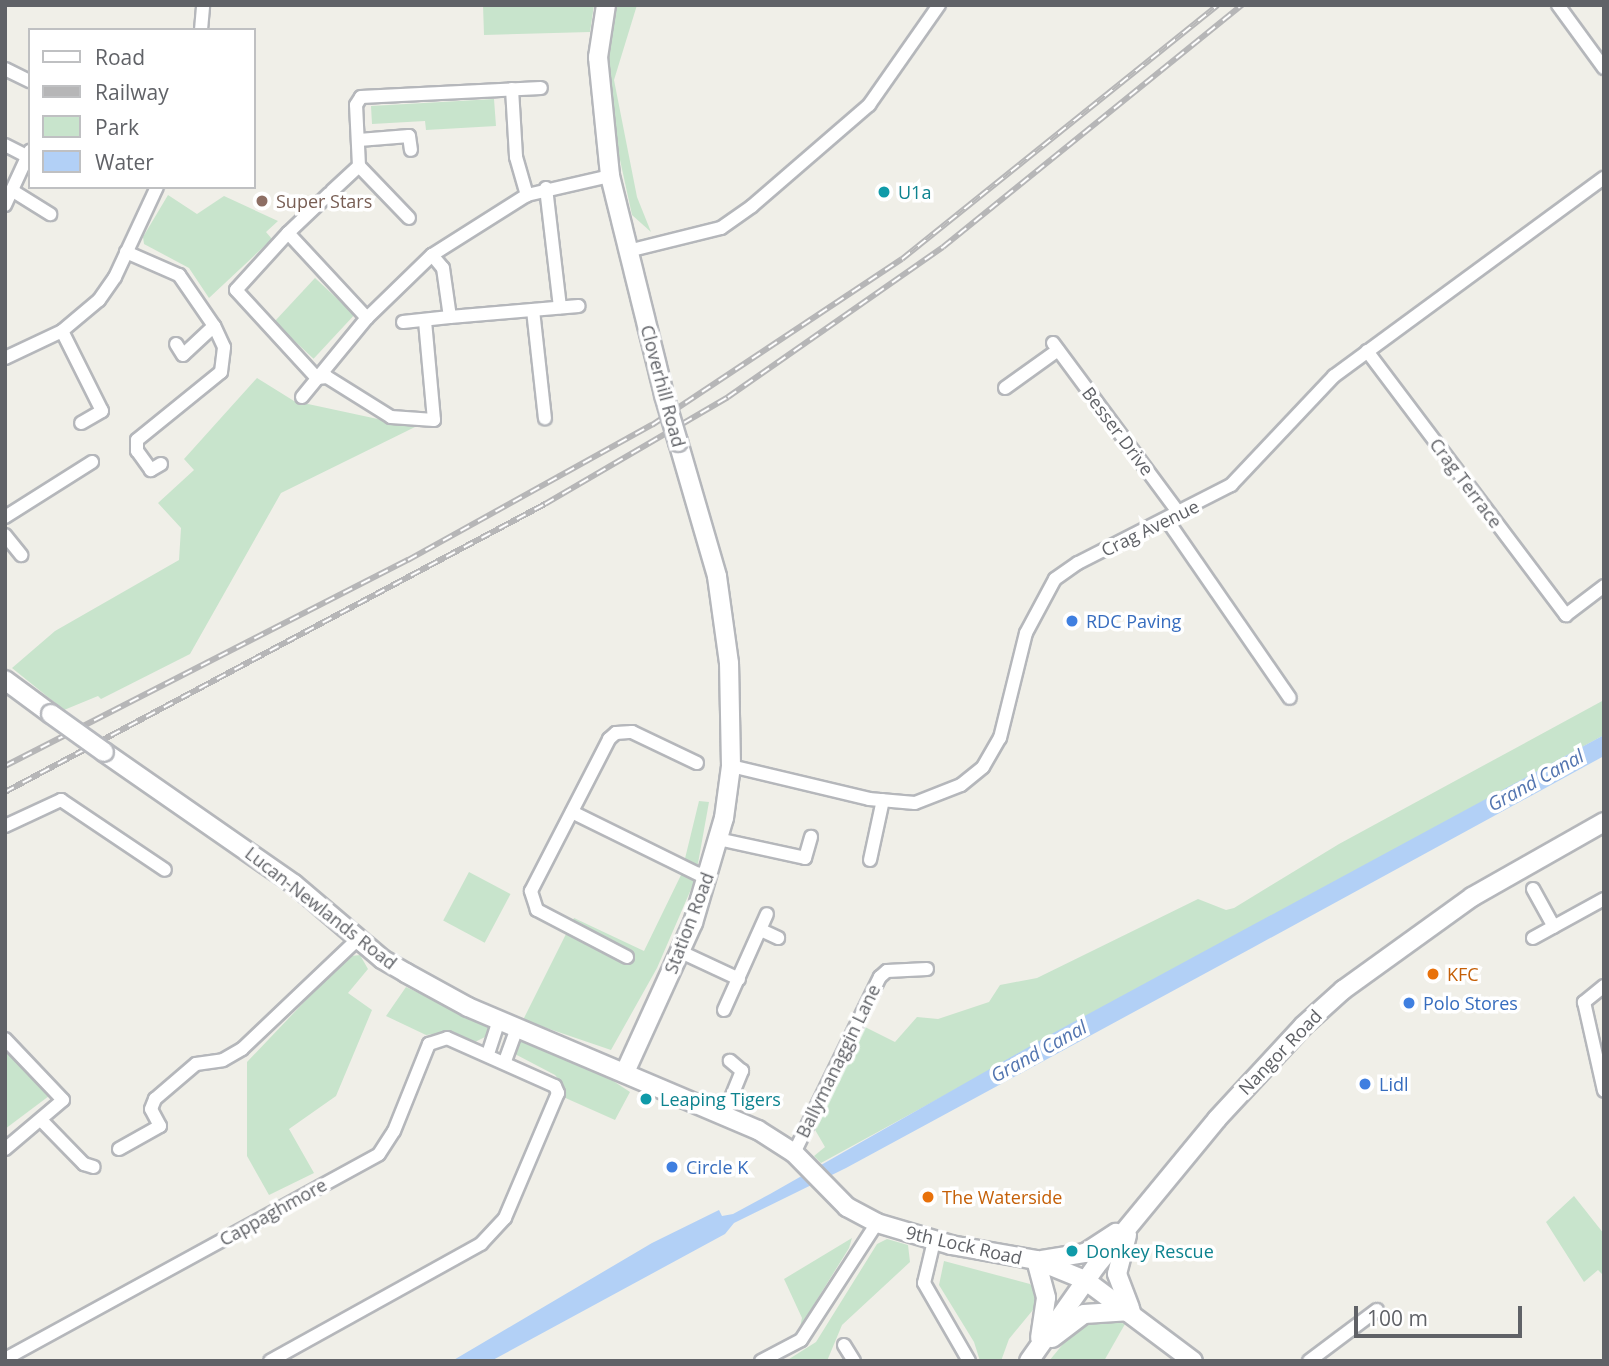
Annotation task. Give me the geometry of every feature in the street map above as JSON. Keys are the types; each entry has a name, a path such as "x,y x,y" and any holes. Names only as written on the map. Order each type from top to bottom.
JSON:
{"street":[{"path":"201,28 203,5"},
{"name":"Cloverhill Road","path":"606,5 598,57 610,176 664,395 717,576 729,663 731,766"},
{"path":"628,251 721,228 752,206 869,105 939,5"},
{"path":"1564,7 1604,68"},
{"path":"5,69 28,80"},
{"path":"410,218 359,166 356,105 361,97 541,88"},
{"path":"512,89 516,157 527,195"},
{"path":"359,140 409,136 411,149"},
{"path":"5,145 28,154"},
{"path":"5,205 28,156"},
{"path":"317,378 236,290 288,233 359,166"},
{"path":"302,397 367,318 432,255 527,195 546,188 610,176"},
{"name":"Crag Avenue","path":"731,766 883,800 915,803 937,797 982,767 1000,738 1026,633 1055,579 1078,562 1173,517 1231,485 1323,386 1604,178"},
{"path":"546,188 560,307"},
{"path":"5,358 62,331 99,300 156,189"},
{"path":"13,191 50,214"},
{"path":"288,233 367,318"},
{"path":"126,252 179,275 225,347 221,372 137,440 137,451 151,470 161,464"},
{"path":"432,255 443,268 450,317"},
{"path":"403,322 579,306"},
{"path":"533,310 545,418"},
{"path":"317,378 327,377 390,417 434,420 425,322"},
{"path":"176,344 183,355 214,326"},
{"path":"62,331 102,411 81,423"},
{"name":"Besser Drive","path":"1004,388 1056,346 1173,517 1290,698"},
{"name":"Crag Terrace","path":"1367,351 1566,615 1604,586"},
{"path":"5,517 93,463"},
{"path":"5,535 21,555"},
{"name":"Lucan-Newlands Road","path":"5,680 294,884 382,959 499,1021 625,1072"},
{"path":"627,957 537,910 531,901 531,891 617,733 632,732 697,763"},
{"name":"Station Road","path":"625,1072 681,952 708,879 731,766"},
{"path":"5,826 61,800 165,870"},
{"path":"870,860 883,800"},
{"path":"572,812 708,879"},
{"name":"Nangor Road","path":"1032,1356 1085,1280 1266,1063 1343,990 1472,897 1604,822"},
{"path":"718,839 805,858 811,836"},
{"path":"1533,889 1553,927"},
{"path":"1534,938 1604,899"},
{"path":"724,1010 768,914"},
{"path":"761,930 778,938"},
{"path":"119,1149 160,1126 151,1109 155,1099 195,1064 223,1060 242,1049 358,939"},
{"path":"681,952 739,979"},
{"name":"Ballymanaggin Lane","path":"794,1153 880,977 887,971 927,968"},
{"path":"1604,986 1584,1002 1601,1063 1604,1091"},
{"path":"488,1054 499,1021"},
{"path":"505,1061 517,1028"},
{"name":"Cappaghmore","path":"5,1359 379,1154 394,1131 429,1044 447,1038 548,1082 558,1093 498,1228 481,1244 270,1361"},
{"path":"5,1039 63,1100 5,1149"},
{"path":"724,1115 742,1071 730,1061"},
{"name":"9th Lock Road","path":"625,1072 724,1115 794,1153 847,1207 877,1223 934,1241 1036,1260 1085,1280 1131,1311 1193,1361"},
{"path":"41,1119 84,1164 94,1167"},
{"path":"761,1361 801,1340 877,1223"},
{"path":"1032,1356 1046,1298 1036,1260 1085,1254 1131,1224"},
{"path":"1032,1356 1084,1314 1131,1311 1117,1274 1131,1224"},
{"path":"934,1241 924,1283 969,1361"},
{"path":"1309,1361 1377,1310"},
{"path":"844,1345 854,1361"}],"green space":[{"path":"483,5 594,5 590,32 484,35"},
{"path":"611,5 637,5 614,80 637,197 651,232 632,215 610,114 606,53"},
{"path":"494,99 496,126 426,130 425,121 372,124 371,106"},
{"path":"168,195 197,214 224,196 278,221 266,232 272,239 209,298 189,268 144,244 143,237"},
{"path":"315,278 354,315 314,359 274,322"},
{"path":"257,378 294,401 415,427 281,493 190,654 101,699 98,696 64,710 12,668 55,631 179,560 181,528 158,503 194,470 184,459"},
{"path":"1604,700 1604,735 821,1163 814,1156 825,1147 814,1128 865,1027 895,1042 917,1017 938,1019 989,1002 1000,985 1037,978 1198,899 1226,910 1234,908 1339,844"},
{"path":"699,801 709,802 695,880 657,968 611,1050 523,1020 574,918 644,951 681,875"},
{"path":"469,872 510,894 485,943 443,921"},
{"path":"360,955 368,969 348,993 372,1010 336,1096 289,1129 314,1173 269,1195 247,1156 247,1062 328,977 351,956"},
{"path":"406,987 489,1026 487,1036 475,1042 449,1032 426,1035 386,1016"},
{"path":"519,1039 592,1067 630,1092 615,1120 561,1096 563,1085 555,1075 513,1053"},
{"path":"5,1045 27,1064 49,1096 5,1129"},
{"path":"1574,1196 1604,1234 1604,1276 1598,1270 1584,1282 1546,1222"},
{"path":"852,1238 849,1248 800,1327 802,1318 784,1279"},
{"path":"887,1239 908,1245 910,1262 842,1325 827,1361 786,1361 816,1342 877,1244"},
{"path":"944,1261 1030,1284 1038,1295 1037,1305 1009,1339 1001,1361 980,1361 974,1342 939,1285"},
{"path":"1110,1319 1125,1324 1104,1361 1049,1361 1068,1338 1089,1324"}],"water":[{"name":"Grand Canal","path":"1604,735 1604,756 1252,948 846,1168 734,1223 725,1234 491,1361 452,1361 652,1243 719,1210 722,1216 733,1214 1055,1032"}],"railway":[{"path":"5,766 408,560 652,425 902,259 1218,5"},
{"path":"5,792 545,504 728,397 943,247 1242,5"}],"place":[{"name":"U1a","path":"884,192"},
{"name":"Super Stars","path":"262,201"},
{"name":"RDC Paving","path":"1072,621"},
{"name":"KFC","path":"1433,974"},
{"name":"Polo Stores","path":"1409,1003"},
{"name":"Lidl","path":"1365,1084"},
{"name":"Leaping Tigers","path":"646,1099"},
{"name":"Circle K","path":"672,1167"},
{"name":"The Waterside","path":"928,1197"},
{"name":"Donkey Rescue","path":"1072,1251"}]}
